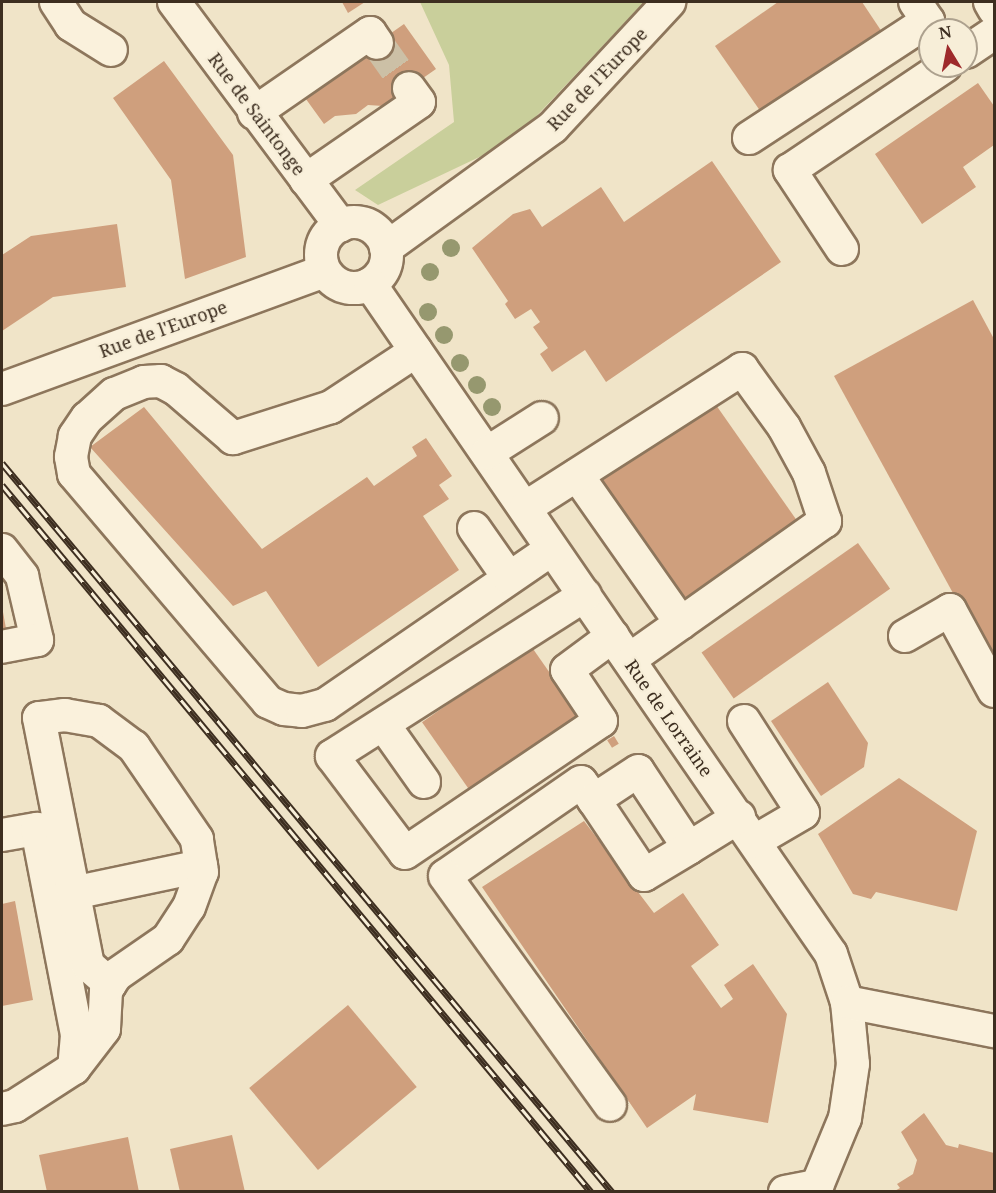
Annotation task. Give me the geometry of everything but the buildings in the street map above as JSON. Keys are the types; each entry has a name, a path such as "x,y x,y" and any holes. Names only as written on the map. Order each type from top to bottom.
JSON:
{"street":[{"path":"56,2 71,25 111,50"},
{"name":"Rue de l'Europe","path":"386,248 553,127 669,2"},
{"path":"748,138 928,21 915,2"},
{"path":"990,2 994,9"},
{"name":"Rue de Saintonge","path":"183,4 254,113 306,180 353,225"},
{"path":"254,113 370,33 377,43"},
{"path":"978,44 994,33"},
{"path":"842,249 790,170 927,78"},
{"path":"306,180 419,102 409,88"},
{"name":"Rue de l'Europe","path":"353,225 395,217 491,173"},
{"path":"353,225 382,237 386,248 384,268 370,284 349,288 324,271 321,249 326,238 353,225"},
{"name":"Rue de l'Europe","path":"2,389 324,271"},
{"name":"Rue de Lorraine","path":"370,284 831,954 847,1002 854,1064 847,1107 813,1190"},
{"path":"416,351 331,407 233,438 176,389 161,381 144,382 114,394 87,418 75,436 71,457 74,474 268,702 302,711 338,696 552,549"},
{"path":"525,508 742,369 784,427 809,473 825,521 681,623 567,670 601,721 405,852 332,756 585,595"},
{"path":"487,453 542,418"},
{"path":"577,475 681,623"},
{"path":"474,528 509,578"},
{"path":"2,550 22,576 37,640 2,647"},
{"path":"905,636 950,610 994,691"},
{"path":"2,1109 15,1106 74,1068 104,1029 106,991 110,984 116,975 168,939 189,907 201,866 197,839 134,747 99,721 65,715 39,718 88,965 110,984"},
{"path":"610,1105 446,876 581,782 644,875 689,848 803,813 744,721"},
{"path":"382,724 424,782"},
{"path":"594,800 638,771 689,848"},
{"path":"2,835 37,829 77,1035 74,1068"},
{"path":"74,893 201,866"},
{"path":"847,1002 994,1031"},
{"path":"785,1191 813,1190"}],"green space":[{"path":"420,2 644,2 513,141 378,205 355,190 454,122 449,65"}],"tunnel":[{"path":"377,43 409,88"}],"railway":[{"path":"2,463 612,1192"},
{"path":"2,485 591,1192"}]}
